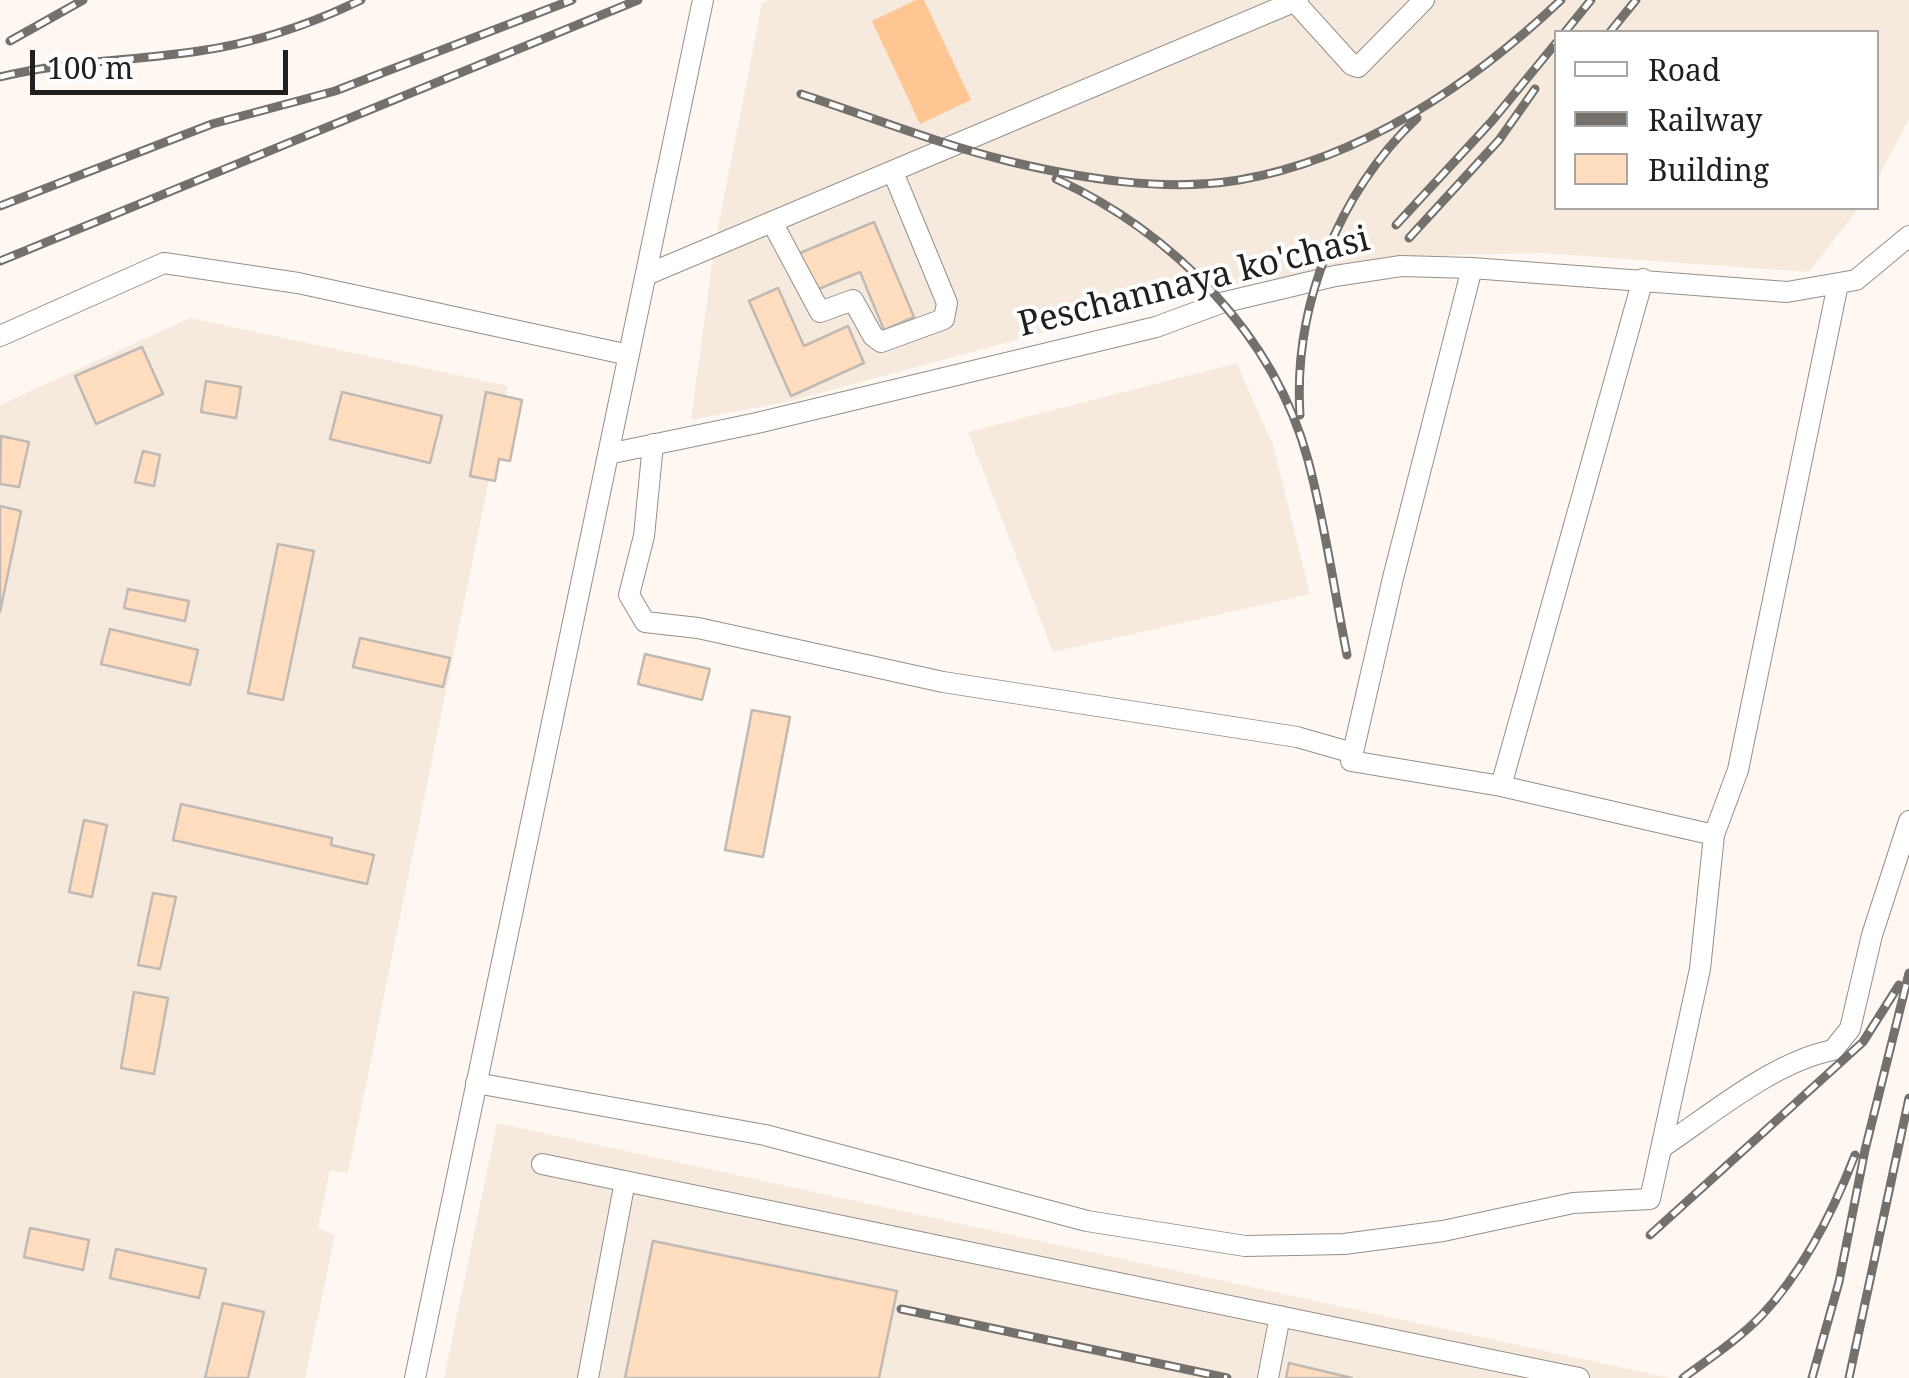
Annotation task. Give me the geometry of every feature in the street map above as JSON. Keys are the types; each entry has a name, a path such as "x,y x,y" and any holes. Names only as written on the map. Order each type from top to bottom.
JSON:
{"street":[{"path":"414,1378 703,0"},
{"path":"646,275 1297,1 1352,65 1358,67 1424,0"},
{"path":"773,224 820,312 853,300 873,336 881,342 944,320 947,304 892,172"},
{"name":"Peschannaya ko'chasi","path":"608,454 757,423 1136,332 1221,303 1317,280 1401,266 1643,279 1787,292 1856,280 1909,236"},
{"path":"0,336 164,263 298,284 629,354"},
{"path":"1472,268 1351,761 1501,786 1714,835"},
{"path":"1501,786 1643,279"},
{"path":"476,1083 765,1134 1087,1221 1245,1246 1344,1244 1442,1231 1574,1203 1650,1198 1700,969 1714,835 1738,770 1838,284"},
{"path":"652,444 644,536 629,595 645,622 698,628 944,682 1297,737 1353,752"},
{"path":"1661,1148 1782,1069 1833,1050 1850,1028 1872,936 1909,821"},
{"path":"542,1164 1579,1378"},
{"path":"588,1378 625,1181"},
{"path":"1268,1378 1280,1316"}],"shaded area":[{"path":"924,0 971,100 920,124 872,21"},
{"path":"1909,0 1909,119 1879,176 1879,30 1554,30 1554,210 1857,210 1809,272 1541,253 1453,255 1216,286 791,401 691,420 714,248 762,3"},
{"path":"190,318 508,386 348,1173 330,1170 318,1228 335,1235 305,1378 0,1378 0,405"},
{"path":"1237,363 1274,448 1310,594 1053,652 968,432"},
{"path":"497,1123 1670,1378 444,1378"}],"building":[{"path":"874,222 914,317 884,330 860,272 816,290 800,253"},
{"path":"778,288 804,346 848,326 864,363 791,396 749,301"},
{"path":"142,347 163,394 96,424 75,376"},
{"path":"206,381 241,387 236,418 201,412"},
{"path":"342,392 442,416 430,463 330,439"},
{"path":"486,392 522,400 510,461 499,459 495,481 470,476"},
{"path":"1,436 29,442 19,487 0,484"},
{"path":"143,451 160,455 154,486 135,482"},
{"path":"0,506 21,511 0,612"},
{"path":"278,544 314,551 283,700 248,693"},
{"path":"128,589 189,601 185,621 124,608"},
{"path":"110,629 198,650 190,685 101,664"},
{"path":"360,638 450,658 443,687 353,667"},
{"path":"645,654 710,669 702,700 638,684"},
{"path":"752,710 790,717 763,857 725,850"},
{"path":"181,804 332,838 331,845 374,855 367,884 173,840"},
{"path":"84,820 107,825 92,897 69,892"},
{"path":"153,893 176,897 160,969 138,965"},
{"path":"134,992 168,998 154,1074 121,1068"},
{"path":"30,1228 89,1240 83,1270 24,1257"},
{"path":"653,1241 897,1291 879,1378 625,1378"},
{"path":"116,1249 206,1269 199,1298 110,1278"},
{"path":"223,1303 264,1312 248,1378 205,1378"},
{"path":"1289,1363 1352,1378 1286,1378"}],"railway":[{"path":"10,41 83,0"},
{"path":"0,77 220,48 302,25 361,0"},
{"path":"0,206 212,124 335,91 572,0"},
{"path":"0,261 638,0"},
{"path":"801,94 959,147 1067,174 1182,185 1239,180 1328,155 1412,114 1490,61 1561,0"},
{"path":"1567,30 1591,0"},
{"path":"1612,30 1636,0"},
{"path":"1396,225 1492,121 1554,45"},
{"path":"1409,238 1499,140 1535,89"},
{"path":"1300,415 1304,334 1326,254 1364,181 1417,118"},
{"path":"1056,179 1099,201 1178,258 1213,292 1271,370 1308,460 1347,655"},
{"path":"1812,1378 1839,1282 1865,1150 1909,973"},
{"path":"1650,1235 1863,1042 1899,985"},
{"path":"1849,1378 1909,1098"},
{"path":"1683,1378 1744,1332 1777,1298 1816,1240 1855,1155"},
{"path":"901,1309 1227,1378"}]}
